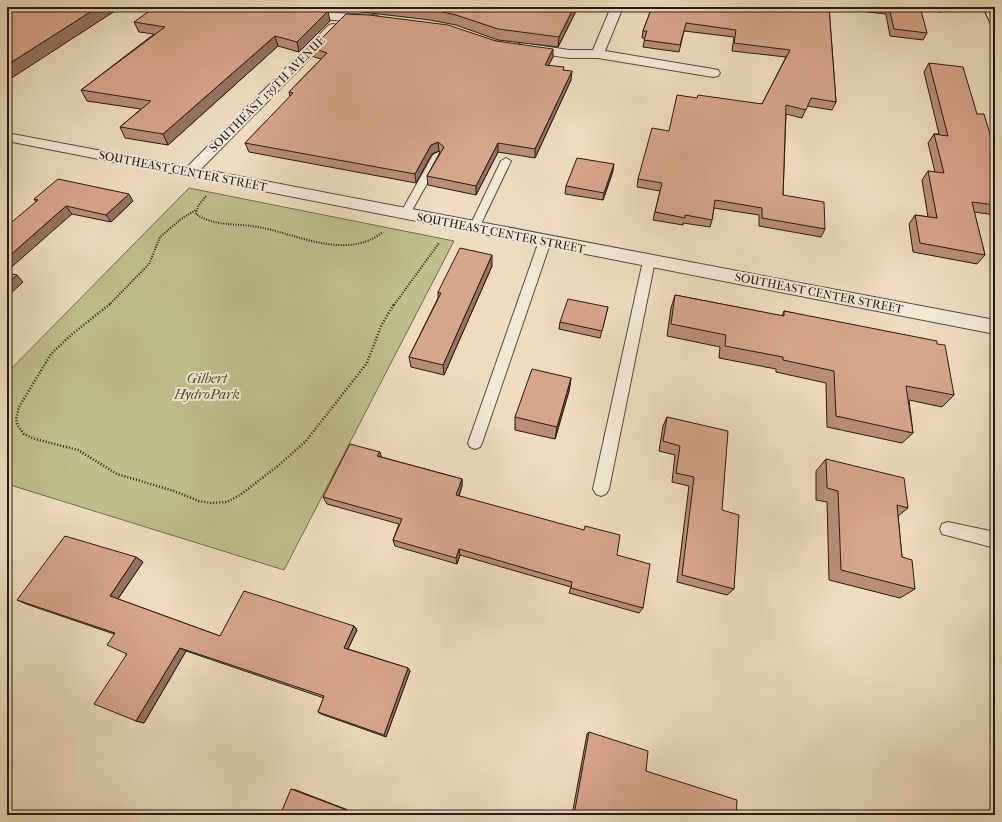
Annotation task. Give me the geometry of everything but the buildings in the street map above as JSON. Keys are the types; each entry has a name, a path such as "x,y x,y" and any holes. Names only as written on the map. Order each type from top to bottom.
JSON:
{"street":[{"path":"598,54 617,7"},
{"path":"288,14 345,16 385,20"},
{"name":"SOUTHEAST 139TH AVENUE","path":"189,172 345,16"},
{"path":"510,46 569,54 598,54 713,74"},
{"name":"SOUTHEAST CENTER STREET","path":"7,137 401,214 995,327"}],"lane":[{"path":"401,214 438,155"},
{"path":"474,228 506,161"},
{"path":"475,443 545,241"},
{"path":"601,489 650,261"},
{"path":"948,529 995,540"}],"path":[{"path":"222,179 201,202 196,210 181,219 160,237 149,264 142,272 106,308 71,335 51,354 19,407 16,419 18,426 24,434 35,439 78,450 117,474 199,501 211,503 227,502 240,495 279,465 306,440 358,376 367,363 381,326 391,308 442,238 450,223"},
{"path":"196,210 196,214 212,221 260,227 298,238 330,243 352,244 368,242 381,234 401,214"}],"green space":[{"name":"Gilbert HydroPark","path":"189,188 454,241 284,570 7,484 7,373"}]}
